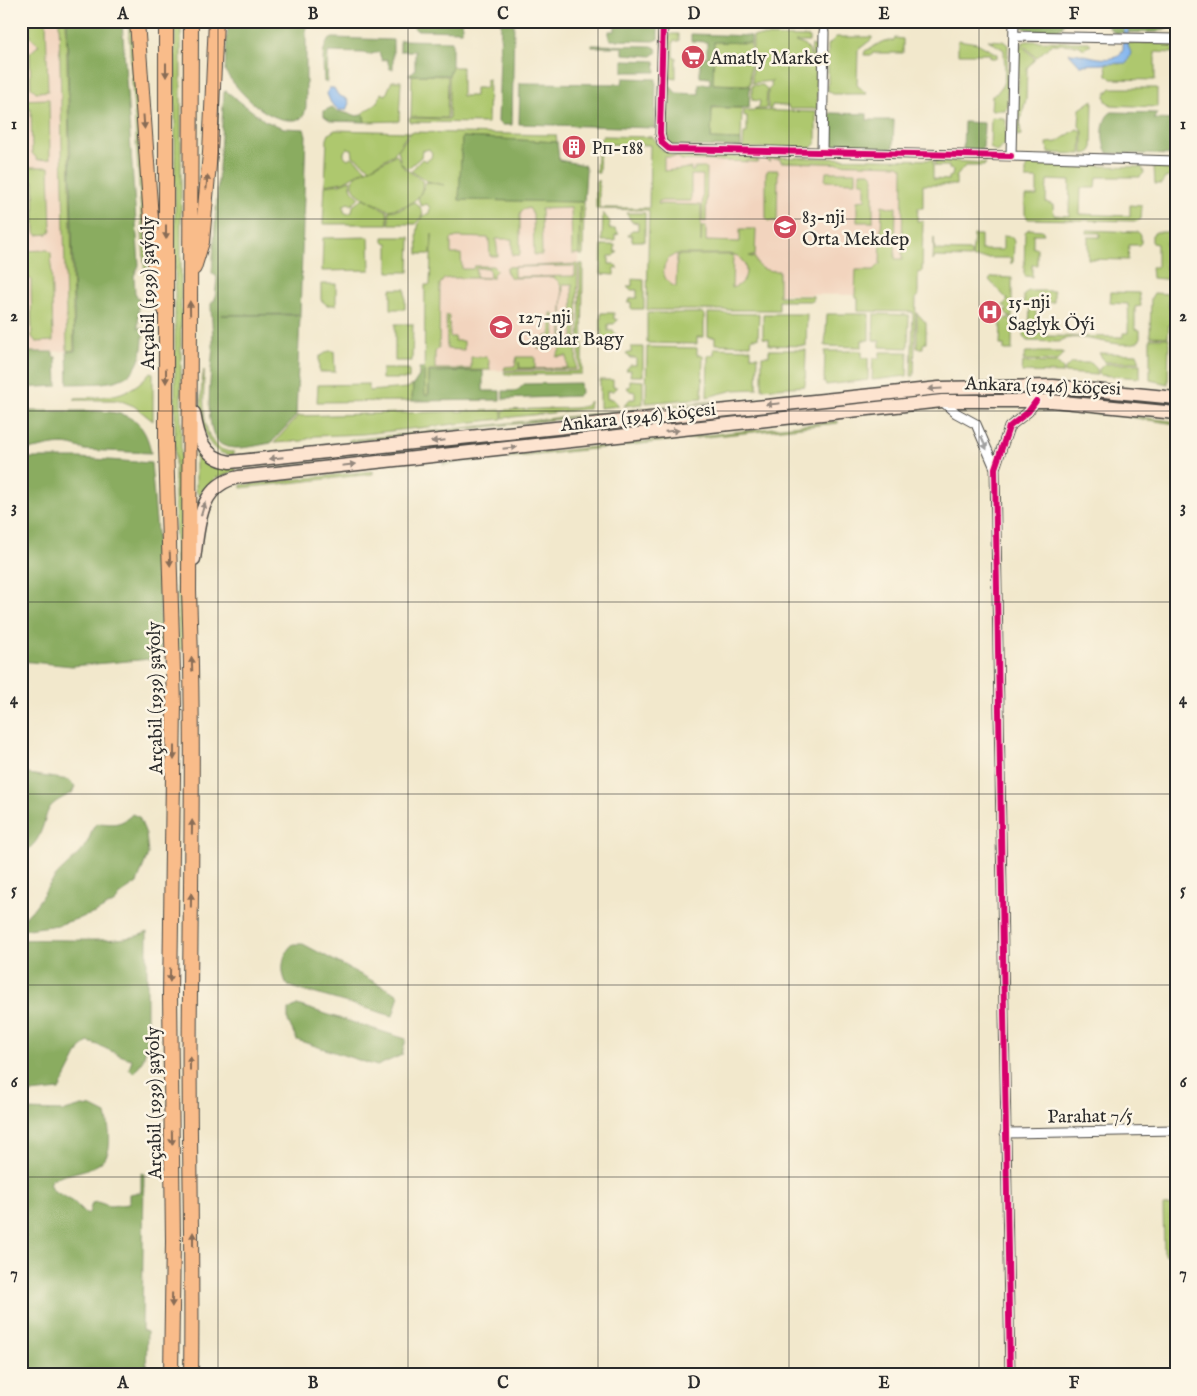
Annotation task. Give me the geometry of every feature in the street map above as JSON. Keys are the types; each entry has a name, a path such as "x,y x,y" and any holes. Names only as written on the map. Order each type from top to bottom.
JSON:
{"main road":[{"path":"137,21 156,289 166,318"},
{"name":"Arçabil (1939) şaýoly","path":"166,21 166,446 174,704 172,1375"},
{"name":"Arçabil (1939) şaýoly","path":"190,21 191,392 189,591 192,677 193,1240 191,1375"},
{"path":"190,281 202,242 210,153 216,21"},
{"name":"Ankara (1946) köçesi","path":"191,392 200,442 213,456 230,462 938,388 1053,386 1176,398"},
{"name":"Ankara (1946) köçesi","path":"189,591 204,504 215,487 232,478 942,402 1036,401 1087,403 1176,413"},
{"path":"173,875 191,875"},
{"path":"172,926 191,926"}],"street":[{"path":"662,21 660,133 665,147 672,150 1176,160"},
{"path":"1012,156 1014,21"},
{"path":"822,152 824,32"},
{"path":"1014,36 1176,39"},
{"path":"1010,1375 995,468 1010,427 1028,412 1036,401"},
{"path":"942,402 956,414 976,424 995,468"},
{"name":"Parahat 7/5","path":"1005,1134 1176,1130"}],"shaded area":[{"path":"21,21 67,21 74,351 21,352"},
{"name":"83-nji Orta Mekdep","path":"656,155 917,160 914,297 858,299 855,295 781,294 774,302 653,306"},
{"name":"127-nji Cagalar Bagy","path":"452,200 580,203 577,370 425,371 425,285 430,284 432,226"}],"green space":[{"path":"30,21 46,21 48,91 36,92 31,87 30,53 39,45 30,37"},
{"path":"59,21 66,21 74,350 67,351"},
{"path":"67,21 122,21 139,265 134,276 135,293 139,300 138,328 143,328 142,347 139,362 124,378 99,383 68,384 67,351 75,351"},
{"path":"128,21 131,21 148,276 145,276"},
{"path":"175,21 181,21 181,507 184,649 178,649 175,507"},
{"path":"228,21 306,21 306,107 304,115 300,119 278,118 267,113 247,98 231,80 225,71"},
{"path":"413,21 462,21 462,31 416,30"},
{"path":"501,21 514,21 512,125 501,125 498,122"},
{"path":"615,21 658,21 658,39 653,41 611,40 609,38 609,31 615,31"},
{"path":"672,21 781,21 775,25 678,24"},
{"path":"794,21 887,21 868,27 799,25"},
{"path":"1020,21 1065,21 1061,29 1046,32 1025,28 1021,26"},
{"path":"1106,21 1124,21 1128,24 1176,21 1176,24 1157,32 1115,33 1109,28"},
{"path":"671,34 679,34 679,41 673,41 673,57 676,57 676,78 666,76 667,39"},
{"path":"691,34 751,36 751,43 714,42 713,84 750,86 749,108 712,107 711,139 741,140 741,147 671,146 666,141 666,88 671,87 676,93 699,94 699,84 710,84 710,78 700,77 700,57 707,57 707,42 691,41"},
{"path":"753,36 809,37 809,42 795,42 804,45 809,50 811,59 812,45 818,48 817,109 789,109 788,106 772,105 771,109 768,109 768,90 772,86 770,84 773,81 752,83"},
{"path":"836,37 872,37 858,50 857,85 867,94 833,94 828,91 828,45"},
{"path":"333,38 393,40 393,69 390,69 387,59 382,61 379,52 368,55 364,53 328,52 327,82 324,82 324,51 326,45"},
{"path":"895,38 903,39 903,53 872,53 872,55 864,55 865,51 884,41 893,41"},
{"path":"400,40 452,41 452,67 449,75 409,75 415,70 415,51 400,51"},
{"path":"958,40 977,43 997,54 997,58 990,58 990,54 958,54"},
{"path":"988,40 1003,41 1008,45 1007,106 1005,110 991,110 992,96 998,92 1004,82 1005,70 1004,50"},
{"path":"1026,41 1089,42 1091,44 1084,49 1078,45 1052,44 1036,58 1022,43"},
{"path":"714,42 751,43 750,85 713,84"},
{"path":"1128,43 1173,43 1173,53 1155,52 1155,80 1111,79 1107,75 1106,63 1121,64"},
{"path":"1021,44 1035,59 1027,68 1026,99 1020,122 1021,135 1017,136 1019,53"},
{"path":"592,45 652,46 656,48 657,52 652,56 623,54 623,47 592,47"},
{"path":"623,60 655,61 656,72 623,72"},
{"path":"452,67 462,67 462,96 475,96 475,88 486,88 486,80 489,79 488,123 410,122 409,118 449,119 449,75"},
{"path":"412,75 448,76 447,118 411,117"},
{"path":"623,78 656,79 655,128 519,124 520,83 622,84"},
{"path":"392,81 401,81 399,121 365,122 363,113 378,102 381,93 386,95"},
{"path":"752,85 763,85 767,90 766,109 754,109 759,107 760,101 752,100"},
{"path":"1111,88 1157,88 1157,107 1111,105 1106,101 1105,95"},
{"path":"226,91 265,121 284,128 304,129 306,135 300,314 222,315 300,315 296,416 271,443 240,448 222,445 215,438 209,413 213,342 211,304 215,299 217,277 212,273 224,92"},
{"path":"49,99 50,159 38,160 32,153 31,109 21,109 21,100"},
{"path":"1093,100 1092,150 1089,153 1083,154 1083,131 1079,126 1080,109"},
{"path":"332,107 337,111 358,116 363,113 365,122 331,121 324,116 324,111"},
{"path":"712,108 742,108 741,140 711,139"},
{"path":"744,110 816,112 816,143 811,148 743,148 744,133 747,133 747,116 744,116"},
{"path":"1112,112 1157,113 1154,119 1176,120 1176,155 1108,153 1105,149 1103,131 1106,119"},
{"path":"831,113 867,114 867,120 894,120 893,147 890,149 832,147 827,141 827,116"},
{"path":"991,117 1003,118 1006,121 1005,145 996,152 990,147"},
{"path":"964,122 984,123 983,147 981,151 963,149"},
{"path":"1077,129 1082,131 1081,154 1048,153 1047,143 1057,142"},
{"path":"335,130 409,132 394,154 370,168 353,156 352,149 347,148 344,156 348,159 352,157 366,169 343,182 325,185 327,139 329,134"},
{"path":"411,132 556,135 557,142 462,137 459,200 584,202 583,255 580,255 580,205 579,254 572,254 571,208 541,209 542,255 534,255 533,214 529,208 522,210 520,215 520,255 512,255 512,239 496,239 498,256 490,256 489,238 457,237 451,239 451,254 461,254 462,269 473,269 474,266 493,266 497,270 493,274 493,278 490,278 489,268 476,268 476,277 489,278 449,278 444,279 440,284 439,348 435,352 435,369 471,369 471,357 487,357 490,370 429,371 428,396 424,395 425,285 430,285 432,234 431,254 418,254 418,225 424,216 429,213 430,208 427,204 421,206 418,199 426,182 444,185 427,181 411,171 422,159 426,161 431,158 432,153 429,149 422,151 421,157 407,169 401,163 398,150"},
{"path":"603,136 653,137 661,149 672,155 758,157 758,162 682,160 677,157 664,157 664,171 691,168 691,171 694,171 694,168 707,168 706,222 702,221 703,175 691,175 691,201 659,201 658,204 701,205 701,242 702,226 706,226 706,241 740,242 740,229 756,229 755,256 749,256 755,258 758,265 764,269 779,271 779,296 813,296 813,301 779,301 779,310 647,310 649,210 596,209 596,181 599,181 599,208 649,208 650,145 600,144 599,173 596,173 598,143","holes":["676,254 729,254 738,256 744,263 746,271 746,275 740,284 732,288 733,255 677,255 676,287 670,284 664,275 664,266"]},
{"path":"462,137 557,142 559,160 584,165 586,170 584,202 459,200"},
{"path":"396,154 404,168 422,180 422,187 421,193 412,202 388,210 360,195 353,186 352,180 360,173"},
{"path":"766,157 933,160 933,179 949,180 953,170 949,169 949,166 935,166 935,160 986,163 984,166 965,166 956,177 956,185 923,185 923,208 918,208 917,221 923,221 922,272 918,273 918,297 916,297 914,376 911,376 913,312 858,311 858,299 855,295 856,270 874,270 880,264 882,205 893,208 896,206 895,259 902,259 903,168 899,165 781,162 780,159 770,159 769,162"},
{"path":"1029,164 1142,167 1144,173 1140,177 1097,177 1096,188 1081,188 1080,214 1130,216 1130,205 1142,206 1141,219 1137,221 1028,219 1025,214 1025,196 1037,196 1037,179 1026,179 1026,168","holes":["1047,180 1070,181 1069,216 1054,215 1053,205 1046,202"]},
{"path":"1154,166 1176,166 1176,175 1165,178 1161,184 1155,184"},
{"path":"21,167 49,167 51,231 48,234 37,235 35,232 34,181 21,181"},
{"path":"768,170 778,170 777,221 768,221 766,218 766,173"},
{"path":"826,172 856,172 856,182 825,181"},
{"path":"860,172 870,172 873,175 873,222 857,222 857,201 865,200 865,182 860,182"},
{"path":"350,180 352,190 359,197 352,205 348,203 344,205 344,212 348,214 352,212 353,206 363,198 387,211 388,224 323,224 325,186 340,184"},
{"path":"414,202 420,207 423,214 416,224 389,224 389,211 401,209"},
{"path":"603,213 610,222 609,229 615,229 619,234 615,235 615,241 602,241"},
{"path":"626,213 645,213 645,241 632,241 632,235 628,235 632,230 638,230 638,223 632,222"},
{"path":"1029,229 1042,230 1044,234 1033,234 1033,248 1037,248 1037,265 1032,265 1032,277 1025,276 1024,273 1025,232"},
{"path":"1087,230 1138,232 1141,235 1141,243 1139,245 1129,245 1128,260 1088,259 1088,237 1100,237 1100,233 1087,233"},
{"path":"1156,232 1176,232 1176,235 1170,235 1170,242 1166,242 1166,269 1173,270 1176,280 1152,278 1151,267 1157,267 1157,244 1152,243 1152,235"},
{"path":"974,235 981,235 981,250 1003,250 1003,236 1012,237 1014,242 1013,262 1011,264 1011,258 972,258"},
{"path":"369,237 370,270 322,271 323,238"},
{"path":"383,237 410,237 409,272 388,272 388,243 383,242"},
{"path":"934,237 935,250 971,251 971,258 935,257 933,261"},
{"path":"602,245 615,245 615,252 618,252 614,256 609,256 609,264 614,264 618,268 614,268 614,275 601,274"},
{"path":"48,250 51,253 53,341 36,342 32,337 31,279 21,278 21,251"},
{"path":"578,264 576,369 504,370 505,367 515,366 517,357 535,357 535,368 520,368 519,362 519,369 567,368 567,356 556,357 562,346 562,317 564,347 573,347 573,318 569,317 569,314 573,314 572,284 563,284 563,298 559,283 552,277 511,278 506,271 507,267","holes":["575,266 575,276 514,277 514,267"]},
{"path":"580,264 583,264 582,374 506,375 504,372 579,371"},
{"path":"992,277 1012,278 1012,319 1005,312 1007,309 1003,305 1008,300 989,280"},
{"path":"632,279 644,280 644,309 631,309 631,302 627,302 631,298 637,298 637,290 631,290 627,286 632,286"},
{"path":"321,284 336,284 336,305 327,305 321,300"},
{"path":"391,289 405,289 405,309 391,309"},
{"path":"1028,291 1054,291 1054,302 1036,303 1036,331 1040,331 1041,336 1123,337 1123,333 1128,333 1128,304 1110,303 1111,292 1139,293 1141,306 1135,307 1135,329 1140,330 1140,340 1133,344 1077,338 1067,338 1059,342 1027,341 1023,337 1024,328 1029,328 1030,305 1024,305 1024,295"},
{"path":"1154,293 1169,294 1169,308 1173,308 1173,324 1169,325 1168,337 1150,336 1151,298"},
{"path":"551,313 554,313 555,347 538,349 537,340 546,340 546,336 551,335"},
{"path":"601,313 614,313 614,319 618,320 614,324 608,324 608,331 613,331 617,336 614,336 613,342 601,342"},
{"path":"647,313 704,313 704,337 697,337 697,344 647,343"},
{"path":"708,313 759,314 758,338 752,338 751,345 715,344 715,337 708,337"},
{"path":"917,313 926,323 926,343 923,344 923,348 917,348"},
{"path":"763,314 807,314 806,346 769,345 769,339 763,338"},
{"path":"827,314 869,314 869,340 862,340 862,347 825,346"},
{"path":"874,314 909,315 908,348 880,347 880,341 873,340"},
{"path":"446,315 449,315 450,337 455,337 455,341 464,341 464,350 447,349"},
{"path":"1008,317 1012,322 1012,350 1004,350 1004,345 1000,345 1001,324"},
{"path":"395,324 413,324 412,361 395,361"},
{"path":"1150,338 1169,338 1168,384 1150,380"},
{"path":"631,347 643,347 643,376 630,376 631,370 626,370 630,365 636,365 636,358 630,358 626,353 631,353"},
{"path":"647,347 697,348 697,355 703,355 702,398 646,403"},
{"path":"714,348 751,349 751,356 758,356 757,389 734,390 707,397 708,355 714,355"},
{"path":"769,350 806,350 805,386 762,389 762,356 769,356"},
{"path":"329,351 334,351 335,372 319,372 319,357"},
{"path":"825,351 862,351 862,358 868,358 868,380 826,385 824,382"},
{"path":"21,352 53,352 53,357 56,357 57,386 21,388"},
{"path":"880,352 908,352 907,376 872,380 873,358 880,358"},
{"path":"1026,352 1063,352 1063,355 1057,361 1023,360"},
{"path":"1099,353 1137,354 1140,362 1105,362"},
{"path":"1023,362 1057,363 1063,369 1063,373 1022,372"},
{"path":"1071,363 1091,363 1097,369 1097,375 1065,373 1065,369"},
{"path":"1105,364 1140,364 1140,378 1099,375 1099,369"},
{"path":"419,368 424,368 425,395 429,393 429,372 483,371 483,391 500,391 500,400 412,401 413,385 419,376"},
{"path":"382,369 409,369 409,379 382,379"},
{"path":"204,370 204,407 208,433 213,443 222,450 234,452 234,455 221,453 212,446 206,436 202,423 201,408"},
{"path":"150,372 153,373 153,421 134,406 119,400 75,400 75,398 107,396 125,391 142,381"},
{"path":"600,380 613,380 613,387 617,387 613,391 607,391 607,399 613,399 619,406 600,408"},
{"path":"630,380 643,381 643,404 624,406 630,399 635,399 635,392 630,391 626,387 630,387"},
{"path":"580,383 581,393 578,396 503,399 503,391 517,391 524,384"},
{"path":"369,384 369,391 407,388 413,385 412,401 317,402 318,385"},
{"path":"590,401 589,409 503,418 503,410 575,408 585,406"},
{"path":"715,402 349,442 349,440"},
{"path":"1035,409 1092,411 1171,421 1176,424 1114,415"},
{"path":"502,410 502,419 363,434 315,436 302,441 274,443 298,416"},
{"path":"21,411 102,411 125,416 134,420 142,428 151,453 84,450 75,446 60,444 21,450"},
{"path":"838,421 838,423 443,465 443,463"},
{"path":"198,452 217,466 236,468 236,471 216,478 199,495 196,491 196,453"},
{"path":"21,458 80,458 151,463 157,533 162,658 72,666 21,661"},
{"path":"373,471 373,474 241,488 241,485"},
{"path":"21,773 69,780 75,786 72,793 51,806 37,839 21,857"},
{"path":"132,814 139,817 146,834 148,854 137,883 122,893 115,902 95,913 58,925 21,930 21,921 37,904 57,875 83,848 89,840 94,826 101,823 115,824"},
{"path":"147,932 147,1045 143,1060 134,1073 129,1069 132,1059 88,1042 80,1049 59,1090 21,1094 21,940 106,940 137,936"},
{"path":"293,944 303,944 399,995 393,1016 288,986 285,981 283,964 286,953"},
{"path":"297,1005 406,1039 402,1055 377,1066 297,1040 288,1021 288,1010"},
{"path":"82,1106 92,1107 106,1114 109,1147 106,1156 100,1163 91,1168 52,1179 49,1184 53,1190 74,1202 86,1214 89,1213 92,1203 97,1202 110,1206 129,1204 129,1194 141,1192 141,1173 144,1174 142,1330 147,1332 146,1375 21,1375 21,1110 65,1111"},
{"path":"1176,1205 1176,1255 1164,1255 1163,1206"}],"water":[{"path":"1124,21 1128,24 1128,45 1131,53 1127,63 1080,65 1069,53 1100,58 1119,56 1123,49"},
{"path":"329,88 334,88 338,95 347,99 349,103 346,110 339,110 331,103 327,94"}],"cycle path":[{"path":"663,21 660,133 662,143 669,149 1011,156"},
{"path":"1010,1375 995,468 1009,427 1028,412 1036,401"}],"place":[{"name":"Amatly Market","path":"693,57"},
{"name":"Рп-188","path":"574,147"},
{"name":"83-nji Orta Mekdep","path":"785,227"},
{"name":"15-nji Saglyk Öýi","path":"990,312"},
{"name":"127-nji Cagalar Bagy","path":"501,327"}]}
